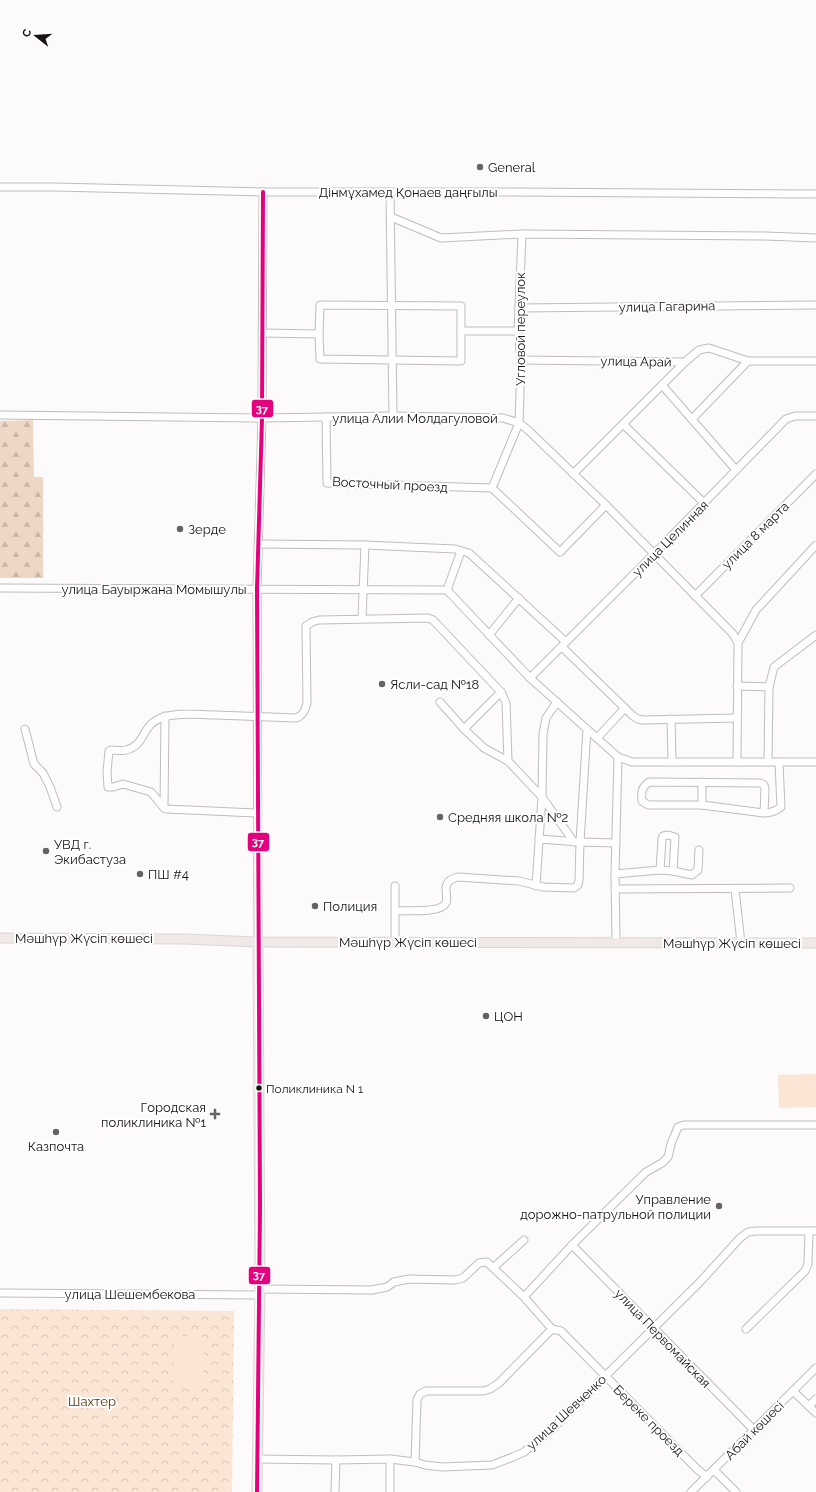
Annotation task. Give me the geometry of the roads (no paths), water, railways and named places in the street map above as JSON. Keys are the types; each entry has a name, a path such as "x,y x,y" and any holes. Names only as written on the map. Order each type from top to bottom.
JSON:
{"main road":[{"name":"Мәшһүр Жүсіп көшесі","path":"0,938 185,939 258,942 816,943"},
{"path":"257,1492 260,1292 258,942"}],"street":[{"name":"Дінмұхамед Қонаев даңғылы","path":"0,187 263,192 816,194"},
{"path":"258,942 257,589 262,418 263,192"},
{"path":"390,193 393,416"},
{"path":"391,217 441,238 522,234 764,236 816,238"},
{"name":"Угловой переулок","path":"519,423 521,360 518,331 522,234"},
{"name":"улица Гагарина","path":"519,308 816,304"},
{"path":"320,305 461,306 461,331 461,361 320,359 320,305"},
{"path":"461,331 518,331"},
{"path":"262,333 319,334"},
{"name":"улица Арай","path":"521,360 685,362 699,350 709,348 748,361 816,361"},
{"path":"692,419 748,361"},
{"path":"574,474 685,362"},
{"path":"662,385 736,470"},
{"name":"улица Алии Молдагуловой","path":"0,415 262,418 393,416 503,418 519,423 528,430 574,474 732,634 738,643"},
{"name":"улица Целинная","path":"530,678 704,504 786,419 795,416 816,416"},
{"name":"Восточный проезд","path":"326,417 326,483 492,488"},
{"path":"519,423 492,488 560,552 606,505"},
{"path":"623,424 704,504"},
{"name":"улица 8 марта","path":"695,596 816,474"},
{"path":"258,544 365,545 455,549 469,553 519,598 625,708 638,719 737,718"},
{"path":"362,618 365,545"},
{"path":"737,762 738,643 756,610 816,545"},
{"path":"462,551 447,590 530,678 618,757 632,762 816,762"},
{"name":"улица Бауыржана Момышулы","path":"0,588 447,590"},
{"path":"489,635 519,598"},
{"path":"258,813 173,810 164,808 153,793 149,791 123,784 108,787 107,772 109,752 111,750 126,750 136,746 141,740 145,729 154,720 165,716 185,714 296,718 301,716 307,703 306,626 319,620 362,618 428,618 433,620 501,692 506,703 508,761"},
{"path":"768,762 769,687 774,668 816,635"},
{"path":"738,686 769,687"},
{"path":"464,729 501,692"},
{"path":"440,702 464,729 484,748 508,761 542,797 577,842"},
{"path":"536,886 542,797 543,734 546,718 557,702"},
{"path":"597,738 625,708"},
{"path":"164,808 165,716"},
{"path":"671,719 672,762"},
{"path":"25,729 34,764 43,773 57,807"},
{"path":"396,911 433,910 441,908 447,901 445,892 447,883 451,878 458,877 519,881 543,888 574,888 578,885 577,842 587,729"},
{"path":"616,942 615,874 618,757"},
{"path":"764,813 765,789 764,785 760,783 649,782 644,785 641,791 642,801 648,805 702,805 764,813 781,807 779,762"},
{"path":"702,782 702,805"},
{"path":"660,870 662,839 663,836 668,835 675,837 673,871"},
{"path":"539,839 616,843"},
{"path":"615,874 660,870 692,875 698,870 699,850"},
{"path":"394,942 396,911 395,886"},
{"path":"615,889 790,888"},
{"path":"735,889 741,943"},
{"path":"524,1297 572,1245 646,1172 662,1163 668,1157 671,1144 678,1127 684,1125 816,1125"},
{"name":"улица Шевченко","path":"257,1459 390,1459 442,1467 474,1467 492,1465 513,1457 524,1452 550,1431 604,1376 654,1329 740,1238 748,1232 756,1231 812,1231"},
{"path":"746,1329 805,1271 808,1264 812,1231"},
{"path":"493,1268 524,1240"},
{"name":"улица Первомайская","path":"572,1245 754,1430"},
{"name":"улица Шешембекова","path":"0,1293 372,1290 387,1288 394,1282 409,1279 455,1280 463,1278 479,1263 483,1262 487,1262 493,1268"},
{"name":"Береке проезд","path":"493,1268 524,1297 552,1328 561,1331 604,1376 697,1469 707,1477"},
{"path":"415,1462 417,1400 420,1394 426,1391 483,1391 490,1389 499,1383 552,1328"},
{"name":"Абай көшесі","path":"691,1492 816,1368"},
{"path":"794,1391 816,1413"},
{"path":"809,1406 816,1400"},
{"path":"390,1459 390,1492"},
{"path":"335,1492 336,1460"},
{"path":"714,1470 736,1492"}],"place":[{"name":"General","path":"480,167"},
{"name":"Зерде","path":"180,529"},
{"name":"Ясли-сад №18","path":"382,684"},
{"name":"Средняя школа №2","path":"440,817"},
{"name":"УВД г. Экибастуза","path":"46,851"},
{"name":"ПШ #4","path":"140,874"},
{"name":"Полиция","path":"315,906"},
{"name":"ЦОН","path":"486,1016"},
{"name":"Поликлиника N 1","path":"259,1088"},
{"name":"Городская поликлиника №1","path":"215,1114"},
{"name":"Казпочта","path":"56,1132"},
{"name":"Управление дорожно-патрульной полиции","path":"719,1206"}],"park label":[{"name":"Шахтер","path":"92,1401"}]}
